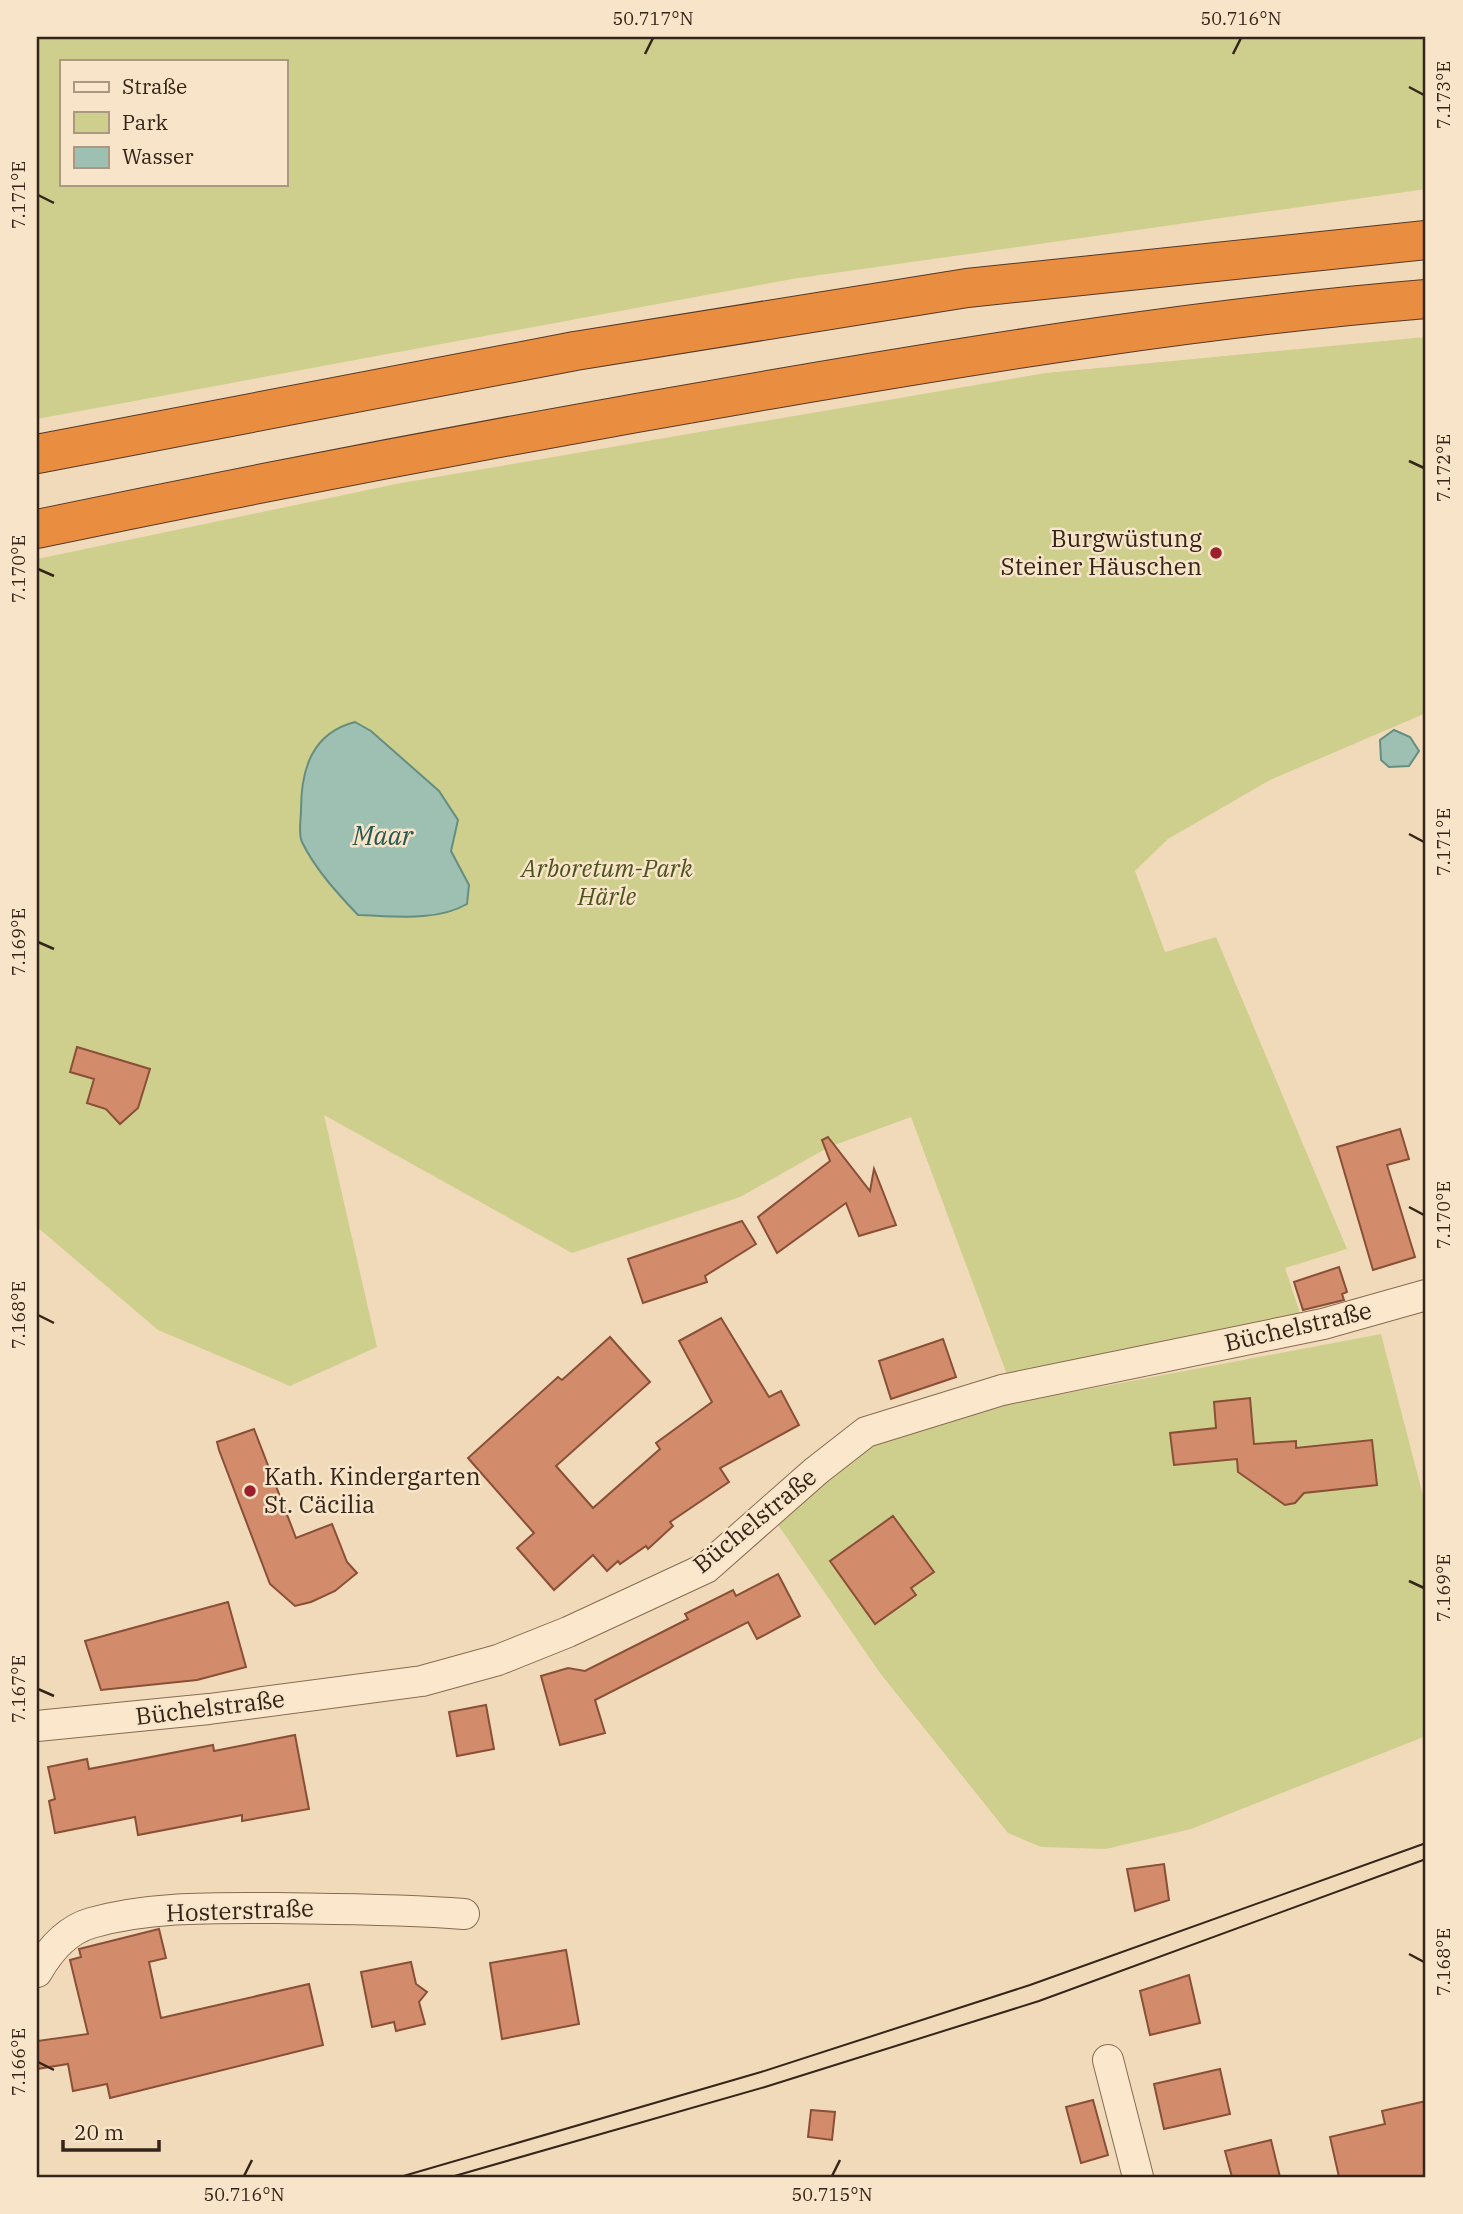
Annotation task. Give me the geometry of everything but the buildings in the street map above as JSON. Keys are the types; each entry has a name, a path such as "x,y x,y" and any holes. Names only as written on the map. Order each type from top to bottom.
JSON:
{"highway":[{"path":"37,454 575,351 967,288 1426,240"},
{"path":"37,529 565,425 965,356 1153,327 1426,299"}],"street":[{"name":"Büchelstraße","path":"37,1726 209,1709 422,1681 498,1660 568,1632 706,1568 816,1471 866,1432 1002,1390 1323,1324 1426,1295"},
{"name":"Hosterstraße","path":"37,1972 47,1955 70,1933 90,1923 186,1908 405,1909 464,1914"},
{"path":"1108,2060 1138,2177"}],"green space":[{"path":"37,37 1426,37 1426,189 792,279 37,419"},
{"name":"Arboretum-Park Härle","path":"1426,337 1426,713 1270,780 1168,839 1135,871 1165,952 1216,937 1347,1249 1285,1268 1303,1322 1009,1380 911,1117 829,1147 740,1197 572,1253 324,1115 377,1347 290,1386 158,1330 37,1227 37,559 401,483 1046,373"},
{"path":"1381,1334 1426,1507 1426,1736 1191,1829 1106,1849 1041,1847 1008,1833 880,1673 776,1522 880,1437 937,1426 1009,1404"}],"water":[{"name":"Maar","path":"355,722 371,731 439,791 458,820 451,851 469,885 467,904 455,910 428,916 358,915 313,862 301,839 300,831 303,780 319,744 340,727"},
{"path":"1394,730 1410,737 1419,751 1409,766 1389,767 1381,760 1380,740"}],"tram line":[{"path":"400,2177 761,2072 1030,1985 1426,1843"},
{"path":"451,2177 765,2087 1039,2001 1426,1859"}],"place":[{"name":"Burgwüstung Steiner Häuschen","path":"1216,553"},
{"name":"Kath. Kindergarten St. Cäcilia","path":"250,1491"}]}
